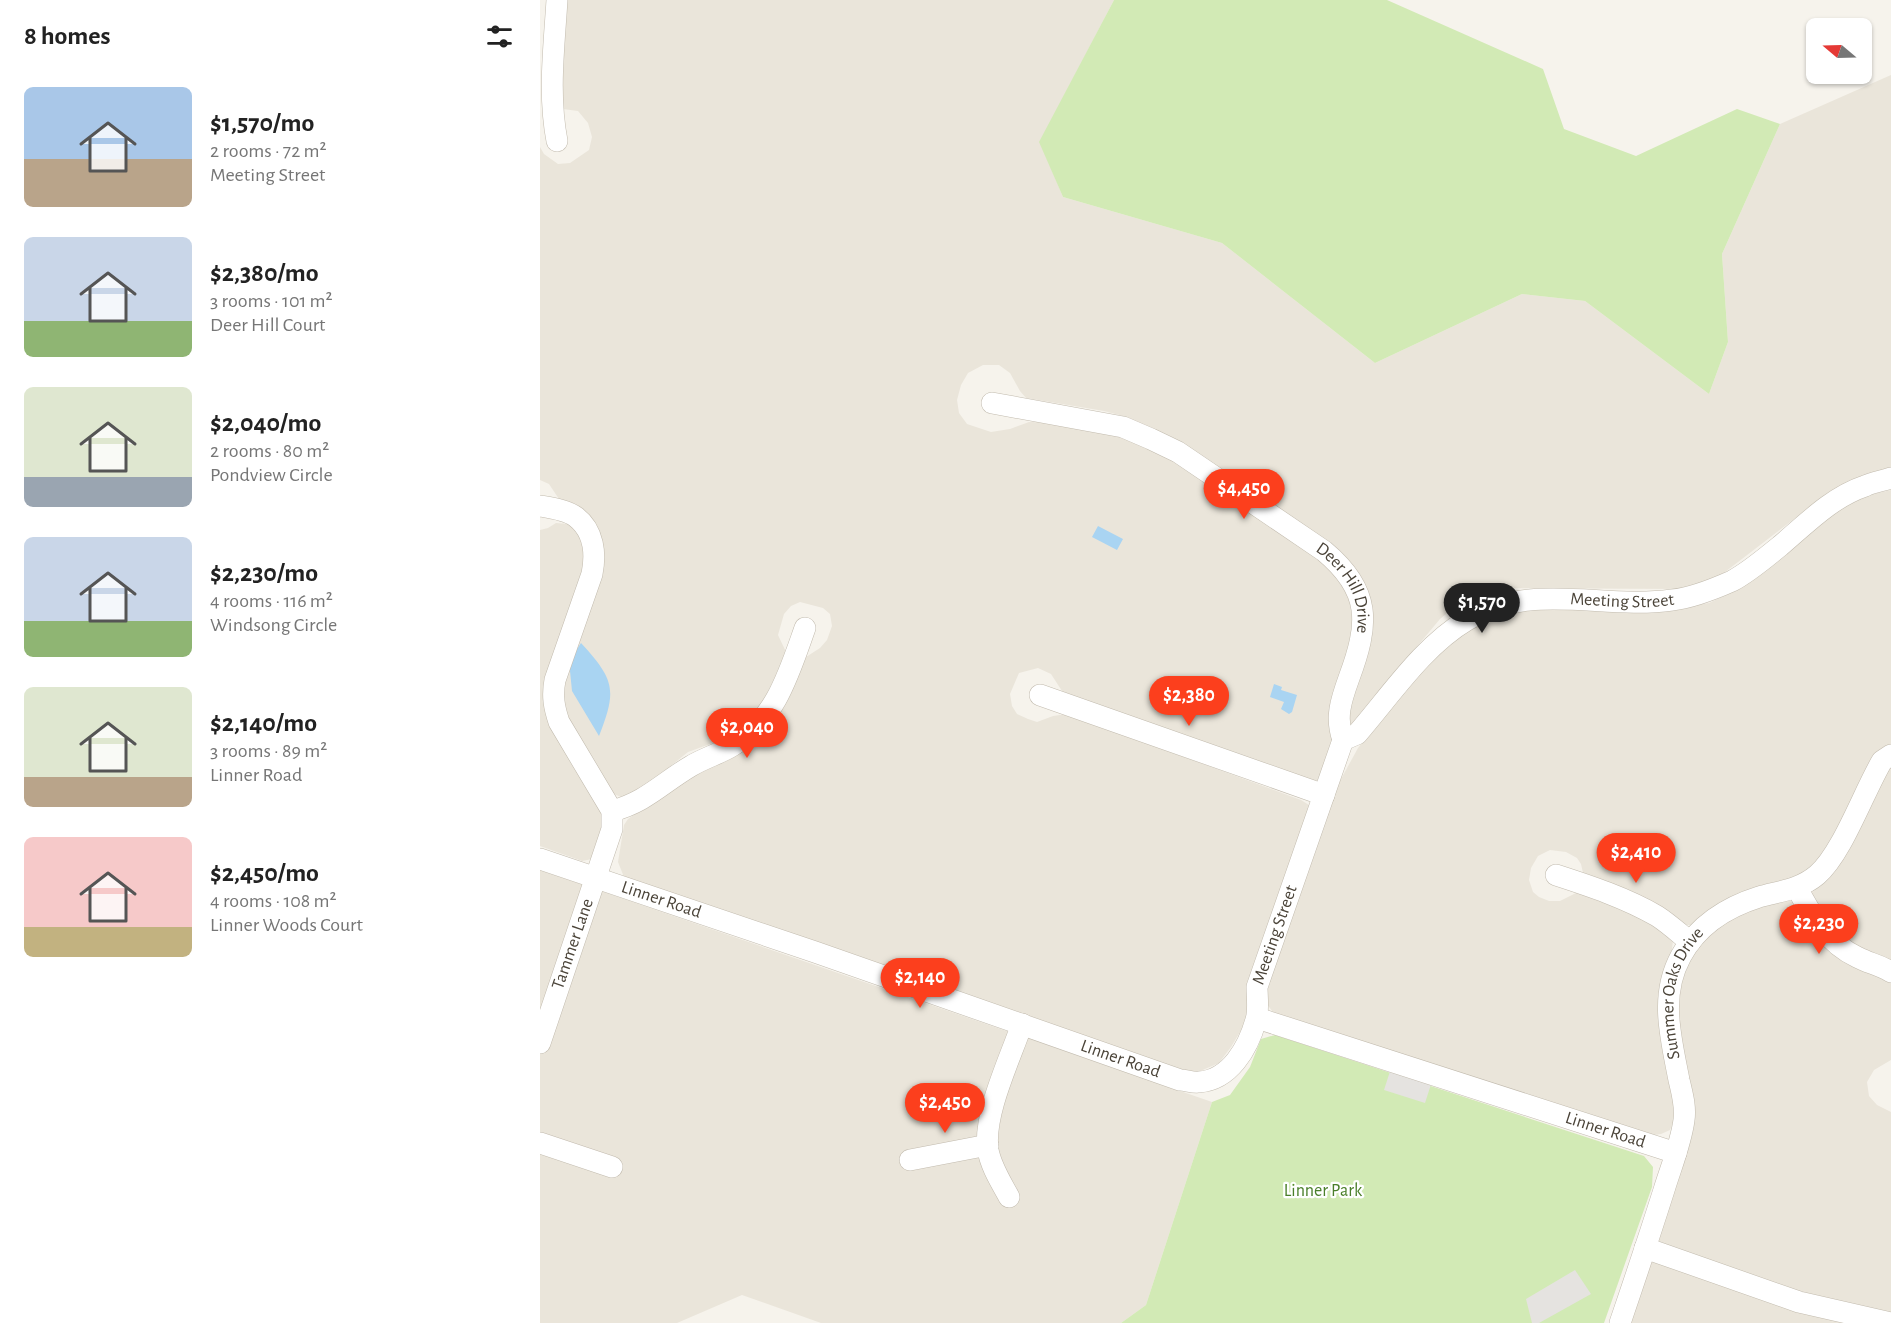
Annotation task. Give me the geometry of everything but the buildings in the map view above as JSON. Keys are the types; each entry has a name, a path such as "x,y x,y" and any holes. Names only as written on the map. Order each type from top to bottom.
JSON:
{"street":[{"path":"557,0 551,88 552,115 557,141"},
{"name":"Deer Hill Drive","path":"992,403 1123,428 1151,439 1178,452 1324,551 1341,565 1354,584 1362,604 1363,626 1360,648 1343,693 1338,725 1343,740"},
{"name":"Meeting Street","path":"1257,1018 1257,987 1343,740 1357,734 1444,635 1468,619 1494,607 1522,600 1551,598 1640,602 1673,600 1703,592 1733,580 1760,562 1837,500 1864,486 1891,478"},
{"path":"540,506 576,516 586,528 593,543 595,558 592,574 552,694 559,722 612,811 645,799 690,766 732,746 755,728 775,704 805,628"},
{"path":"1040,695 1324,795"},
{"name":"Summer Oaks Drive","path":"1620,1323 1676,1153 1684,1120 1684,1100 1668,1017 1671,982 1681,956 1690,942 1711,921 1736,906 1760,897 1797,888 1817,875 1831,860 1882,761 1891,755"},
{"name":"Tammer Lane","path":"540,1043 612,830 612,811"},
{"name":"Linner Road","path":"540,859 815,952 1180,1080 1198,1082 1221,1076 1237,1060 1257,1018 1676,1153"},
{"path":"1556,875 1593,887 1658,917 1690,942"},
{"path":"1797,888 1822,930 1838,946 1856,957 1891,972"},
{"path":"1009,1197 995,1173 988,1145 988,1128 1022,1024"},
{"path":"540,1143 612,1167"},
{"path":"910,1160 988,1145"},
{"path":"1646,1248 1799,1302 1891,1323"}],"shaded area":[{"path":"558,0 1114,0 1040,142 1063,197 1222,243 1375,363 1522,294 1585,301 1709,394 1728,342 1722,254 1780,124 1891,75 1891,474 1852,484 1824,496 1725,572 1704,585 1687,589 1492,588 1465,598 1440,619 1394,674 1357,724 1352,727 1345,720 1344,711 1368,636 1366,597 1359,576 1326,540 1180,442 1127,417 1026,398 1010,373 999,365 983,365 968,373 961,385 957,400 959,413 967,424 991,432 1010,429 1029,422 1069,423 1120,431 1156,447 1325,562 1343,584 1349,599 1352,636 1328,717 1335,747 1320,780 1305,782 1069,696 1062,691 1051,674 1038,668 1019,673 1010,694 1012,706 1017,714 1028,719 1037,722 1067,714 1301,800 1309,805 1310,813 1249,990 1246,1022 1219,1063 1198,1072 1184,1071 624,877 618,862 624,825 628,819 703,768 724,761 744,750 762,733 785,702 806,657 820,648 827,640 832,626 830,614 823,608 800,602 791,606 784,614 778,635 787,654 780,675 763,704 739,728 713,743 688,752 650,787 621,797 609,792 563,710 560,694 600,568 599,540 590,524 576,511 561,502 549,484 540,480 540,147 544,154 558,164 570,163 589,150 592,137 588,123 578,111 563,109 554,102 551,88"},
{"path":"1891,490 1891,748 1828,848 1815,863 1796,877 1691,925 1684,925 1589,877 1583,873 1577,858 1566,852 1550,850 1538,856 1531,868 1529,880 1533,892 1539,897 1549,901 1560,901 1578,892 1644,919 1673,940 1671,958 1675,1117 1670,1130 1654,1135 1275,1015 1267,1004 1267,990 1335,790 1358,748 1395,700 1462,628 1513,604 1683,607 1709,603 1730,593 1851,499"},
{"path":"556,523 569,524 579,535 584,549 584,565 544,681 544,702 601,812 605,834 592,859 582,861 540,846 540,530"},
{"path":"1891,766 1891,964 1848,945 1835,933 1811,894 1829,874"},
{"path":"540,870 1212,1102 1146,1305 1121,1323 821,1323 742,1295 677,1323 540,1323"},
{"path":"1784,899 1793,902 1829,952 1891,982 1891,1060 1874,1070 1867,1082 1869,1096 1877,1105 1891,1112 1891,1323 1627,1323 1688,1138 1675,992 1685,962 1725,918"},
{"path":"1393,1062 1434,1075 1425,1103 1384,1090"},
{"path":"1575,1270 1591,1294 1539,1323 1532,1323 1526,1299"}],"green space":[{"path":"1114,0 1387,0 1543,69 1564,129 1636,156 1737,109 1780,124 1722,254 1728,342 1709,394 1585,301 1522,294 1375,363 1222,243 1063,197 1039,142"},
{"name":"Linner Park","path":"1275,1035 1644,1156 1653,1167 1652,1187 1604,1323 1121,1323 1146,1305 1212,1102 1230,1095 1250,1067 1261,1039"}],"water":[{"path":"1098,526 1123,539 1117,550 1092,537"},
{"path":"581,643 601,667 610,686 609,707 599,736 572,691 569,661"},
{"path":"1274,684 1282,687 1281,690 1297,695 1292,712 1289,714 1281,709 1284,702 1270,697"}]}
